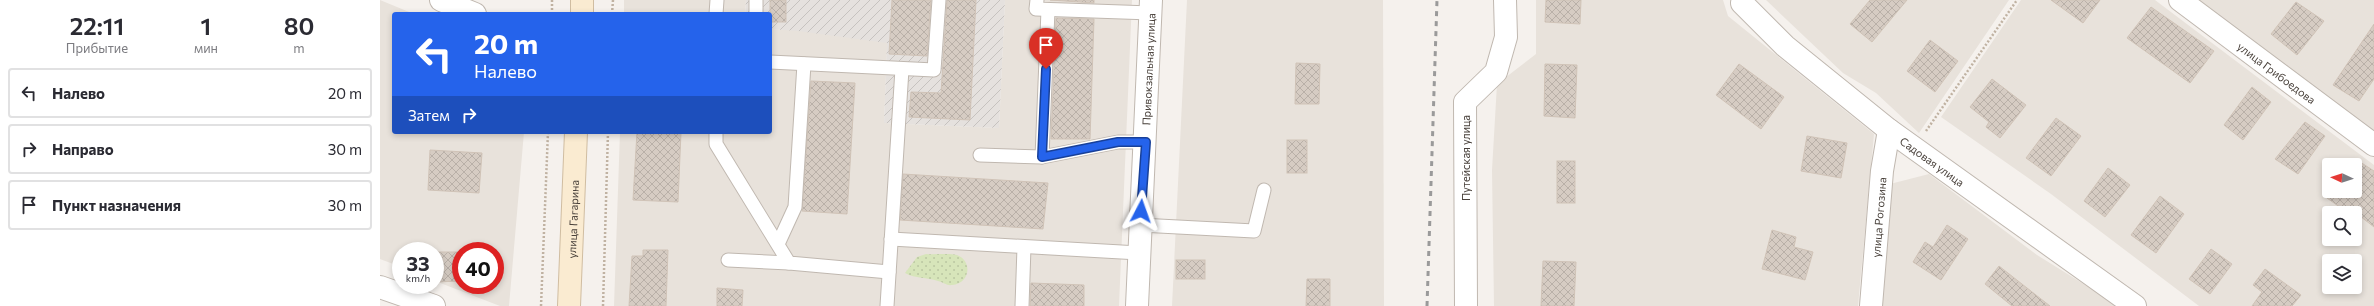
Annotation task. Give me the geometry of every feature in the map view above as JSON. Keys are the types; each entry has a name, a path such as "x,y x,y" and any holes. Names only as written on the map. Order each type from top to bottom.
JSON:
{"main road":[{"path":"582,0 582,12"},
{"name":"улица Гагарина","path":"569,306 576,134"}],"street":[{"path":"441,0 470,12"},
{"name":"Путейская улица","path":"1466,306 1465,102 1496,72 1506,37 1505,0"},
{"name":"улица Грибоедова","path":"2180,0 2374,145"},
{"name":"Садовая улица","path":"1742,2 1785,46 1889,130 1915,146 2135,306"},
{"name":"Привокзальная улица","path":"1137,306 1140,225 1146,142 1151,6"},
{"name":"улица Рогозина","path":"1872,306 1882,171 1889,130"},
{"path":"380,287 434,306"}],"lane":[{"path":"716,12 717,0"},
{"path":"756,0 756,12"},
{"path":"772,62 934,70 939,0"},
{"path":"1037,0 1036,9 1048,10 1151,6"},
{"path":"1042,157 1048,10"},
{"path":"778,244 795,207 804,64"},
{"path":"887,306 902,69"},
{"path":"716,134 716,144 789,263"},
{"path":"980,155 1042,157 1118,142 1146,142"},
{"path":"1140,225 1254,231 1264,190"},
{"path":"891,239 1139,253"},
{"path":"1022,306 1024,247"},
{"path":"728,260 789,263 889,272"}],"path":[{"path":"552,0 552,12"},
{"path":"612,12 613,0"},
{"path":"1915,146 2017,0"},
{"path":"542,306 548,134"},
{"path":"603,306 608,134"}],"shaded area":[{"path":"380,0 409,12 392,12 392,134 524,134 509,306 500,306 469,294 504,294 504,242 452,242 452,288 444,284 444,242 392,242 392,264 380,259"},
{"path":"624,0 746,0 745,12 624,12"},
{"path":"746,0 1005,0 999,128 884,123 887,43 798,31 772,29 772,12 745,12"},
{"path":"889,0 884,123 999,128 1005,0 1132,0 1119,306 614,306 620,134 772,134 772,29 798,30"},
{"path":"1187,0 1383,0 1384,306 1172,306"},
{"path":"1536,0 1723,0 1728,16 1874,134 1858,306 1494,306 1492,170 1497,84 1536,54"},
{"path":"1766,0 2009,0 1919,133 1876,93 1843,73"},
{"path":"2021,0 2155,0 2374,165 2374,306 2199,306 2051,194 1941,117"},
{"path":"2196,0 2374,0 2374,133"},
{"path":"1929,174 2037,255 2119,306 1882,306 1890,184"}],"green space":[{"path":"926,254 957,255 966,262 966,277 958,284 950,285 905,273 917,257"}],"building":[{"path":"770,0 786,0 786,22 772,22 772,12 770,12"},
{"path":"892,0 931,0 927,56 889,54"},
{"path":"947,0 976,0 970,120 909,117 911,92 941,93"},
{"path":"1050,0 1094,0 1094,3"},
{"path":"1546,0 1581,0 1580,24 1545,22"},
{"path":"1870,0 1907,0 1872,42 1850,24"},
{"path":"2051,0 2100,0 2083,23"},
{"path":"2296,2 2324,21 2297,55 2271,34"},
{"path":"2151,7 2214,51 2190,83 2127,38"},
{"path":"1056,18 1094,19 1090,139 1051,139"},
{"path":"2374,24 2374,79 2359,101 2333,85"},
{"path":"1930,40 1958,61 1935,92 1907,71"},
{"path":"1296,63 1320,64 1319,104 1295,104"},
{"path":"1545,64 1577,65 1575,118 1544,116"},
{"path":"1739,64 1784,97 1761,129 1716,95"},
{"path":"1992,79 2026,105 2000,138 1986,127 1989,122 1970,107"},
{"path":"811,81 855,83 847,214 802,211"},
{"path":"2252,87 2271,102 2243,140 2224,125"},
{"path":"2056,118 2081,136 2051,176 2026,158"},
{"path":"2305,122 2325,136 2298,174 2275,159"},
{"path":"637,134 681,134 678,202 633,200"},
{"path":"1807,136 1847,143 1841,178 1801,171"},
{"path":"1287,140 1307,140 1307,173 1287,173"},
{"path":"430,150 482,153 479,193 428,190"},
{"path":"1557,161 1575,161 1575,203 1557,203"},
{"path":"2362,163 2374,171 2374,227 2362,218 2362,206 2338,206 2327,198 2362,198"},
{"path":"2108,168 2130,185 2105,217 2084,201"},
{"path":"903,174 1048,183 1043,229 900,220"},
{"path":"2160,196 2184,214 2156,253 2131,235"},
{"path":"1947,225 1968,239 1941,280 1913,262 1925,242 1933,247"},
{"path":"1772,230 1796,237 1794,247 1813,252 1805,280 1762,269"},
{"path":"2211,249 2232,264 2210,294 2189,279"},
{"path":"643,250 668,250 666,306 629,306 632,256 643,256"},
{"path":"444,252 452,252 452,281 444,282"},
{"path":"1176,260 1205,260 1205,279 1176,279"},
{"path":"1543,261 1576,262 1574,306 1541,306"},
{"path":"1999,266 2050,306 2012,306 1985,284"},
{"path":"2265,269 2301,295 2292,306 2252,306 2262,292 2253,285"},
{"path":"1307,279 1330,279 1330,306 1306,306"},
{"path":"1031,283 1084,285 1084,306 1030,306"},
{"path":"717,288 743,290 742,306 717,306"}],"railway":[{"path":"1427,306 1437,0"}],"route":[{"path":"1046,69 1042,157 1118,142 1146,142 1141,211"}]}
